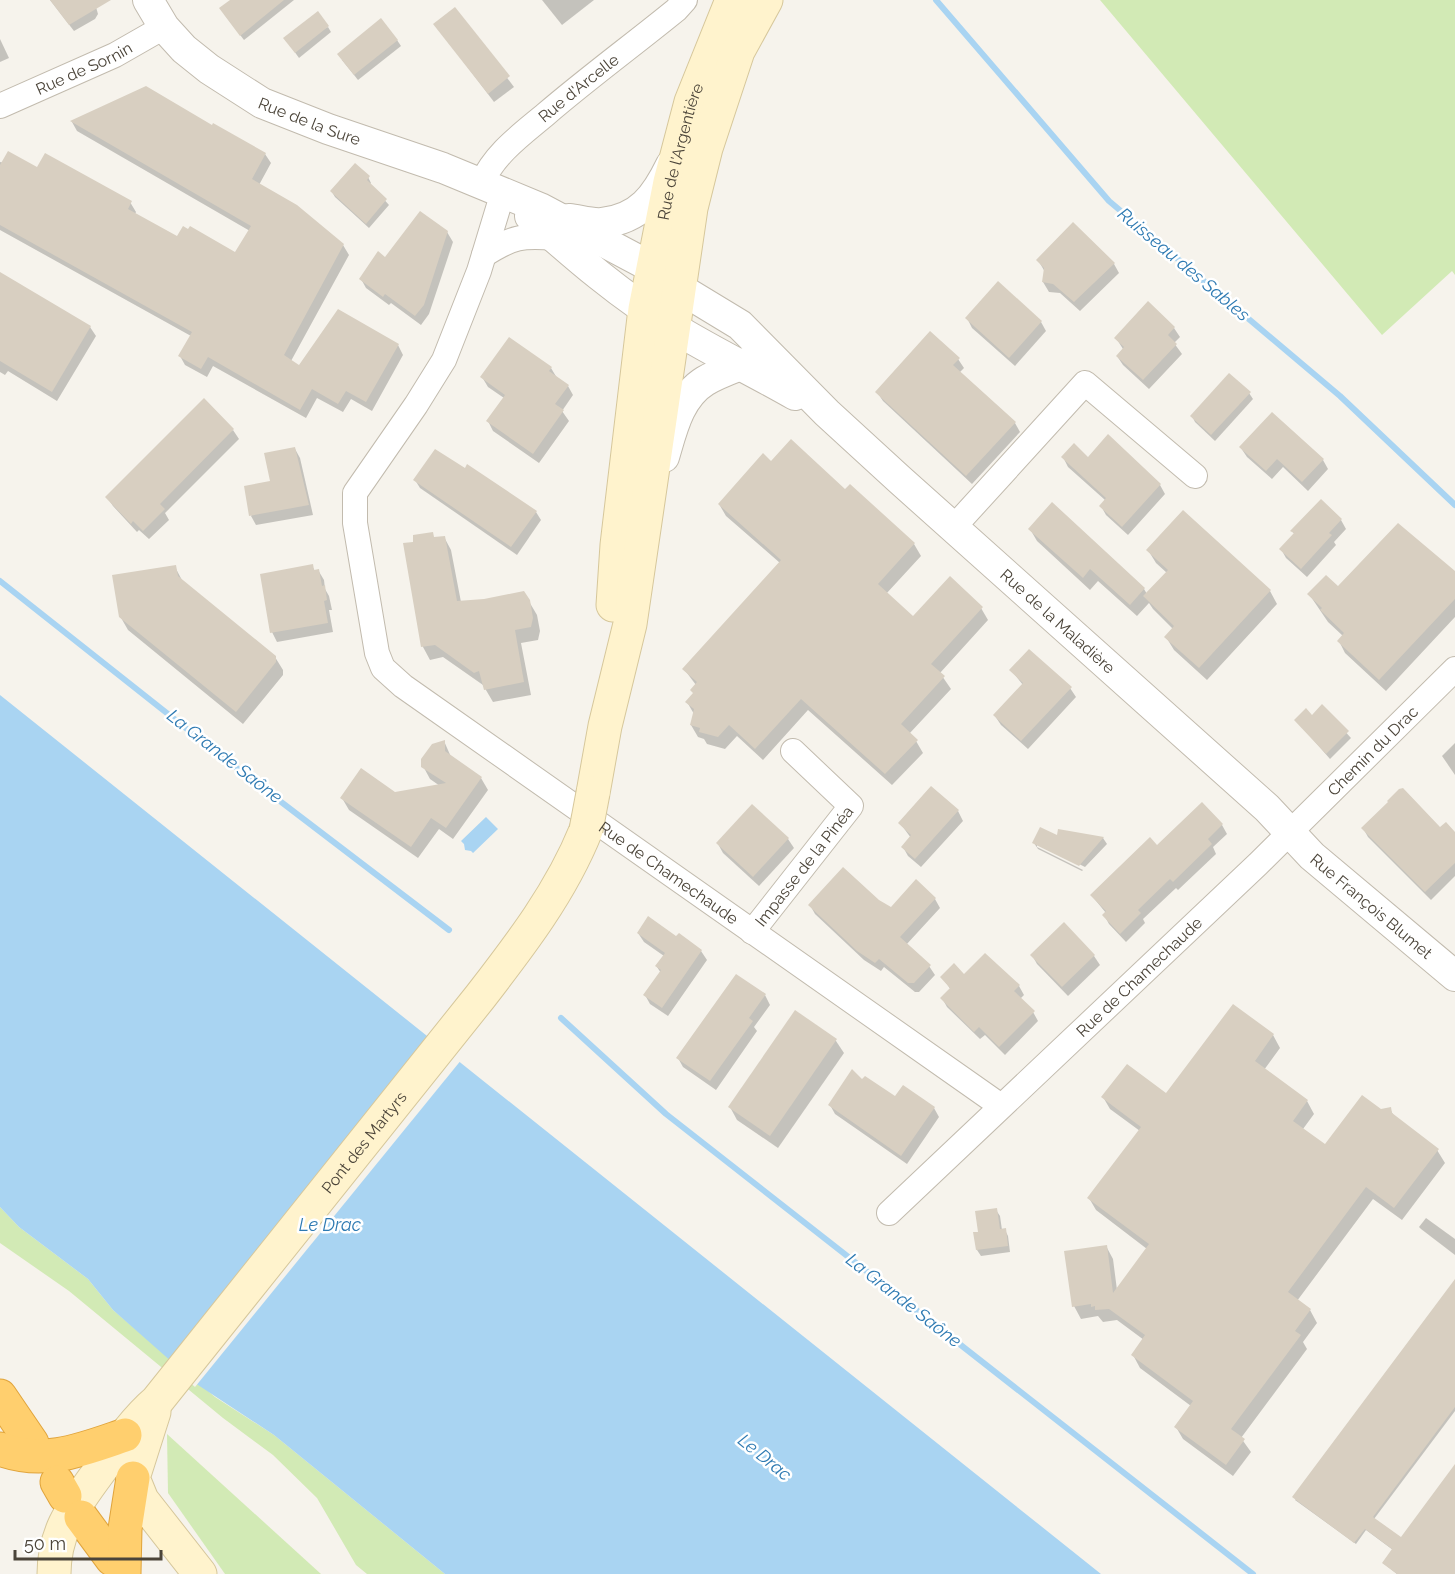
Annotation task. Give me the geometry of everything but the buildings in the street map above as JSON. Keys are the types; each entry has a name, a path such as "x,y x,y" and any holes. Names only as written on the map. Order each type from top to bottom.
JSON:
{"highway":[{"path":"0,1396 32,1443"},
{"path":"0,1449 11,1454 33,1457 70,1454 125,1435"},
{"path":"118,1566 133,1478"},
{"path":"68,1498 118,1566"}],"main road":[{"name":"Rue de l'Argentière","path":"605,726 617,545 645,309 678,152 691,102 732,0"},
{"name":"Rue de l'Argentière","path":"605,726 630,624 691,208 706,147 738,51 766,0"},
{"name":"Pont des Martyrs","path":"158,1401 532,930 575,858 586,830 605,726"},
{"path":"54,1574 54,1564 65,1525 84,1493 125,1435 158,1401"},
{"path":"158,1401 133,1478 142,1500 200,1574"}],"street":[{"name":"Rue de la Sure","path":"148,0 164,27 184,49 209,69 262,103 492,188 557,228 653,268 679,288"},
{"name":"Rue d'Arcelle","path":"492,188 488,169 501,153 569,94 685,0"},
{"name":"Rue de Sornin","path":"0,106 115,54 164,27"},
{"path":"484,255 500,244 518,237 557,228 622,218 644,206 658,191 678,152"},
{"name":"Rue de Chamechaude","path":"492,188 484,255 444,360 403,425 355,493 356,523 376,653 383,668 403,686 1001,1106 1251,871 1288,833"},
{"name":"Rue de la Sure","path":"557,228 597,274 645,309"},
{"name":"Rue de la Maladière","path":"679,288 740,325 754,359"},
{"name":"Rue de la Maladière","path":"645,309 673,328 754,359 827,412 952,528 1267,808 1288,833"},
{"path":"645,519 675,423 689,394 706,381 754,359"},
{"path":"952,528 1086,383 1195,476"},
{"name":"Chemin du Drac","path":"1288,833 1455,669"},
{"name":"Impasse de la Pinéa","path":"752,932 851,806 793,751"},
{"name":"Rue François Blumet","path":"1288,833 1312,856 1455,976"},
{"path":"889,1213 1001,1106"}],"green space":[{"path":"1100,0 1455,0 1455,275 1452,271 1382,335"},
{"path":"0,1207 19,1227 88,1279 113,1310 215,1397 274,1435 445,1574 367,1574 356,1565 317,1498 273,1455 223,1418 69,1291 0,1243"},
{"path":"167,1434 321,1574 225,1574 168,1493"}],"water":[{"name":"Le Drac","path":"0,695 1101,1574 445,1574 274,1435 198,1385 113,1310 88,1279 19,1227 0,1207"},
{"path":"486,817 498,829 473,853 465,850 461,841"}],"pier":[{"path":"434,1036 462,1059 195,1387 169,1364"}],"waterway":[{"name":"Ruisseau des Sables","path":"936,0 1109,201 1340,396 1455,505"},
{"name":"La Grande Saône","path":"0,581 230,763 449,930"},
{"name":"La Grande Saône","path":"561,1018 666,1114 1253,1574"}]}
